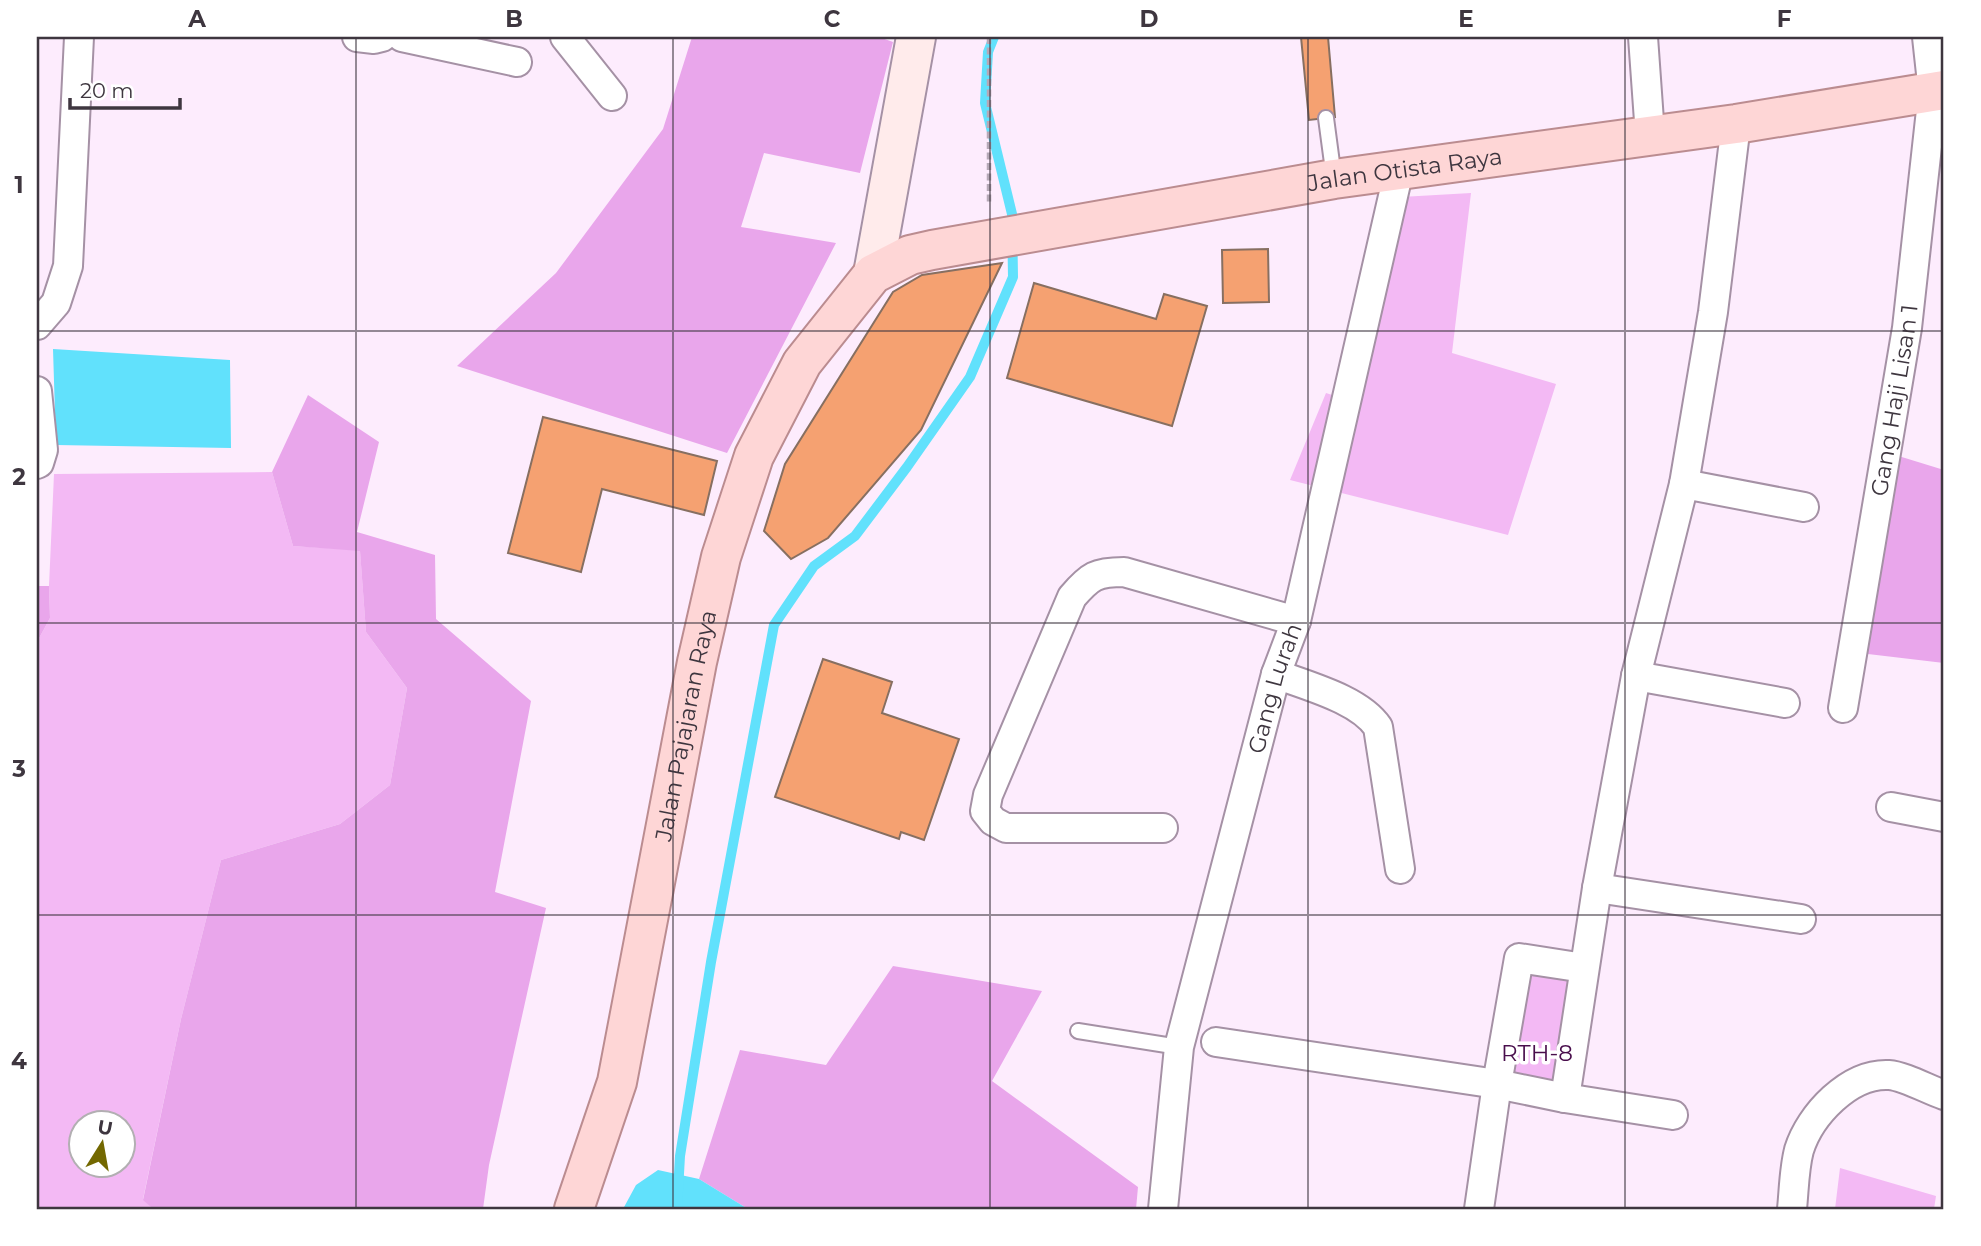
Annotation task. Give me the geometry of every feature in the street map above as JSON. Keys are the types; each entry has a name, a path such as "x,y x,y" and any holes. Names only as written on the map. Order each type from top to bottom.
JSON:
{"main road":[{"name":"Jalan Otista Raya","path":"873,274 910,255 987,227 1050,229 1334,179 1736,124 1939,91"},
{"name":"Jalan Pajajaran Raya","path":"574,1209 617,1082 697,662 730,532 754,456 802,363 873,274"}],"street":[{"path":"37,325 56,303 68,266 79,37"},
{"path":"357,37 382,37"},
{"path":"402,37 517,62"},
{"path":"565,37 612,96"},
{"path":"873,274 916,37"},
{"path":"1643,37 1650,135"},
{"name":"Gang Haji Lisan 1","path":"1843,709 1907,328 1939,91 1927,37"},
{"path":"1565,1098 1597,888 1636,676 1684,484 1716,291 1736,124"},
{"name":"Gang Lurah","path":"1163,1209 1180,1047 1276,674 1296,621 1399,170"},
{"path":"37,391 43,450 37,464"},
{"path":"1684,484 1804,507"},
{"path":"1163,828 1006,828 993,821 985,811 989,795 1072,597 1087,579 1104,572 1124,572 1296,621"},
{"path":"1276,674 1354,705 1370,715 1378,727 1400,869"},
{"path":"1636,676 1785,704"},
{"path":"1891,807 1944,817"},
{"path":"1597,888 1801,919"},
{"path":"1479,1209 1519,958 1584,968"},
{"path":"1216,1042 1497,1084 1672,1115"},
{"path":"1792,1209 1795,1169 1800,1149 1815,1118 1833,1099 1871,1076 1891,1075 1944,1095"}],"lane":[{"path":"1326,118 1334,179"},
{"path":"1078,1031 1180,1047"}],"path":[{"path":"987,227 989,37"}],"green space":[{"path":"1471,193 1452,353 1556,384 1508,535 1290,480 1326,393 1357,403 1401,197"},
{"path":"272,472 293,546 360,550 366,632 407,688 390,785 340,824 221,860 181,1019 143,1199 153,1209 37,1209 37,642 50,618 54,474"},
{"name":"RTH-8","path":"1519,958 1584,968 1565,1098 1497,1084"},
{"path":"1840,1168 1936,1196 1934,1209 1835,1209"}],"shaded area":[{"path":"692,37 879,37 893,42 860,173 764,153 741,227 836,243 727,453 457,366 556,273 663,129"},
{"path":"308,395 379,442 357,532 435,555 436,619 531,701 495,892 546,908 489,1165 483,1209 153,1209 143,1200 181,1019 221,860 340,824 390,785 407,688 366,632 360,551 293,546 272,472"},
{"path":"1892,454 1944,470 1944,663 1851,652"},
{"path":"37,586 49,586 50,618 37,642"},
{"path":"893,966 1042,991 992,1081 1138,1187 1136,1209 748,1209 699,1179 740,1050 826,1065"}],"water":[{"path":"53,349 230,360 231,448 56,445"},
{"path":"658,1170 699,1179 748,1209 623,1209 636,1185"}],"building":[{"path":"1301,37 1328,37 1335,117 1309,120"},
{"path":"1268,249 1269,302 1223,303 1222,250"},
{"path":"1002,263 921,430 828,538 791,559 764,531 785,464 893,292 922,275"},
{"path":"1034,283 1156,319 1164,294 1207,306 1172,426 1007,378"},
{"path":"543,417 717,461 704,515 602,489 581,572 508,553"},
{"path":"823,659 892,682 882,713 959,739 924,840 901,832 899,839 775,797"}],"waterway":[{"path":"677,1209 680,1156 711,962 774,625 814,566 855,536 970,377 1013,277 1012,214 985,103 988,52 994,37"}]}
